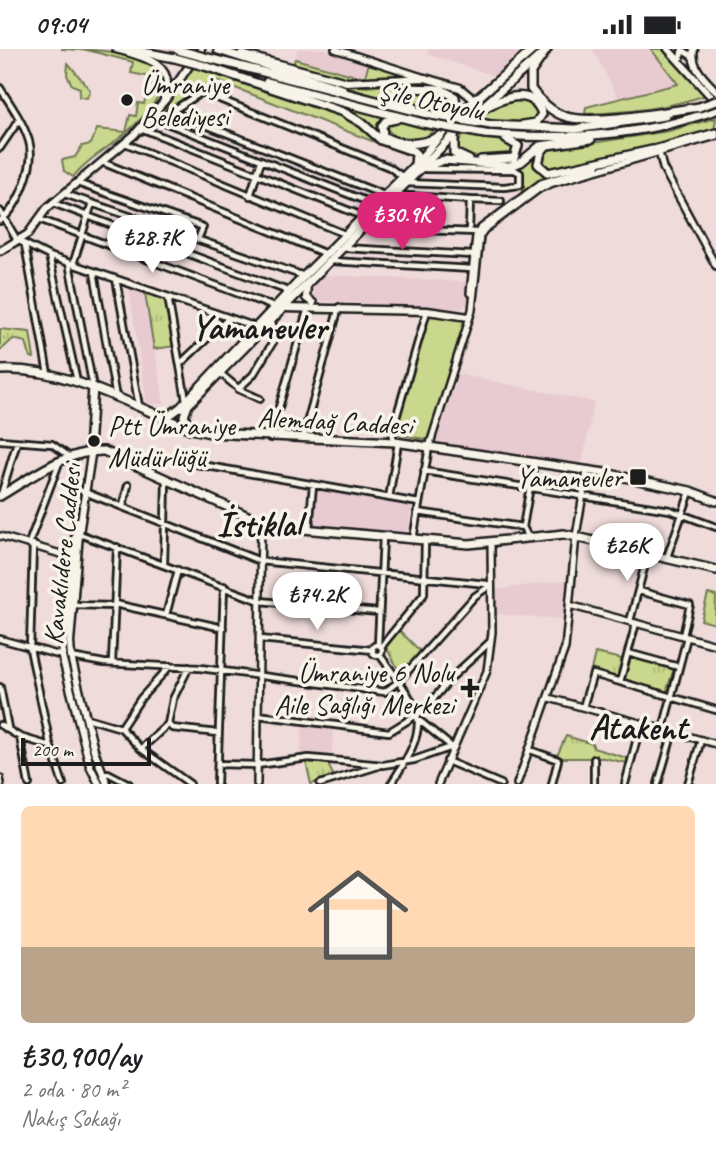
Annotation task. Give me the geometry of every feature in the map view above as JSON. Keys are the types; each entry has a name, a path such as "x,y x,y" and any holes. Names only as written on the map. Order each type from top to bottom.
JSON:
{"main road":[{"path":"116,49 152,59 161,66 167,83 160,106"},
{"path":"127,49 175,52"},
{"name":"Şile Otoyolu","path":"142,49 175,52 412,121 485,134 552,138 604,136 716,110"},
{"path":"0,251 29,230 53,203 134,135 160,106 201,49"},
{"path":"217,49 347,82 425,78 460,88 472,98 480,95"},
{"path":"217,49 389,106"},
{"path":"417,167 457,116 534,49"},
{"path":"547,49 531,72 531,89 565,117 640,115 699,107"},
{"path":"191,429 186,423 185,410 289,295 364,228 389,195 417,167 547,49"},
{"path":"668,49 716,102"},
{"path":"693,52 698,71 716,91"},
{"path":"207,62 344,112 381,140 413,151 416,154 417,167"},
{"name":"Şile Otoyolu","path":"207,62 389,106 491,125 575,129 626,124 716,102"},
{"path":"431,115 405,103 402,95 405,88 415,86 453,94 457,116"},
{"path":"472,115 508,97 527,99 540,109 541,117 536,123 491,125"},
{"path":"412,121 389,120 383,123 382,132 388,139 415,144 440,136"},
{"path":"454,135 454,153 464,160 508,160 517,155 518,146 512,140 485,134"},
{"path":"417,167 443,160 511,166 521,162 535,148 604,136"},
{"path":"546,146 541,152 538,164 543,171 553,173 656,151"},
{"path":"329,258 365,217 379,207"},
{"path":"303,281 309,302 339,306"},
{"path":"289,295 305,306"},
{"path":"278,307 339,306 427,311 470,317"},
{"path":"156,415 170,415 270,320 278,307"},
{"name":"Alemdağ Caddesi","path":"0,370 48,374 77,381 191,429 228,436 270,439 361,438 397,442 587,471 690,491 716,501"},
{"path":"92,450 93,387"},
{"path":"1,495 70,457 92,450 116,453 261,524 383,537 491,544 551,534 576,536 716,570"},
{"name":"Kavaklıdere Caddesi","path":"92,450 83,491 62,656 90,766 98,780 107,784"},
{"name":"Kavaklıdere Caddesi","path":"74,558 71,657 98,763 98,780"},
{"path":"62,656 71,657"},
{"path":"90,766 98,763"}],"street":[{"path":"335,49 425,78"},
{"path":"680,60 682,50 693,52"},
{"path":"0,88 20,119 31,152 19,195 2,219"},
{"path":"134,135 202,92 389,167 404,180 515,187 520,185 520,173 516,170 417,167"},
{"path":"170,111 389,195 501,201"},
{"path":"0,148 20,119"},
{"path":"159,120 379,207"},
{"path":"143,129 365,217"},
{"path":"364,228 477,232 549,179 716,134"},
{"path":"124,143 348,235"},
{"path":"656,151 715,261"},
{"path":"412,539 429,447 470,317 484,230 539,189 656,151"},
{"path":"250,196 261,161"},
{"path":"102,162 329,258 472,269"},
{"path":"76,183 203,227 198,239"},
{"path":"64,194 198,239 303,281"},
{"path":"469,231 470,200"},
{"path":"53,203 289,295"},
{"path":"92,203 71,263 93,387"},
{"path":"0,211 2,219 17,240 49,255 258,329"},
{"path":"39,219 278,307"},
{"path":"470,317 477,232"},
{"path":"25,244 48,374"},
{"path":"344,248 473,255"},
{"path":"49,255 77,381"},
{"path":"94,271 116,398"},
{"path":"116,279 139,407"},
{"path":"168,297 186,400"},
{"path":"270,439 305,306"},
{"path":"302,439 339,306"},
{"path":"389,498 397,442 393,432 427,311"},
{"path":"180,363 229,318"},
{"path":"238,389 253,375 278,334 270,320"},
{"path":"220,373 238,389 260,399"},
{"path":"0,440 52,445 70,457"},
{"path":"1,495 17,442"},
{"path":"59,463 31,544 30,649 51,747 62,784"},
{"path":"528,538 523,527 534,463"},
{"path":"196,464 419,503"},
{"path":"424,471 682,514 716,527"},
{"path":"517,784 565,647 576,536 587,471"},
{"path":"164,565 166,479"},
{"path":"122,506 128,485"},
{"path":"309,529 313,485"},
{"path":"83,491 260,561 491,585"},
{"path":"667,557 690,491"},
{"path":"418,512 523,527"},
{"path":"257,784 261,524"},
{"path":"77,533 260,601 378,612"},
{"path":"0,536 74,558"},
{"path":"380,655 378,612 383,537"},
{"path":"373,650 421,601 426,578 424,540"},
{"path":"438,784 487,671 491,544"},
{"path":"112,663 117,547"},
{"path":"620,682 649,552"},
{"path":"166,615 178,570"},
{"path":"71,657 112,663 189,667 380,692 391,690 475,596 491,585"},
{"path":"217,784 224,586"},
{"path":"639,591 690,605 679,667 663,729"},
{"path":"73,605 115,605 223,628"},
{"path":"569,605 716,645"},
{"path":"0,639 62,656"},
{"path":"260,639 373,650 380,655 399,682 420,721 452,747"},
{"path":"258,715 384,733 418,714 490,642"},
{"path":"628,653 679,667"},
{"path":"121,729 141,698 170,666"},
{"path":"141,749 168,724 173,699 189,667"},
{"path":"583,707 593,674 716,710"},
{"path":"0,687 8,729"},
{"path":"549,698 716,744"},
{"path":"87,718 121,729 141,749 190,784"},
{"path":"391,784 405,762 420,721"},
{"path":"625,784 641,723"},
{"path":"168,724 172,728 218,733"},
{"path":"0,725 20,737 51,747"},
{"path":"658,784 673,732"},
{"path":"20,737 29,784"},
{"path":"688,784 701,740"},
{"path":"321,784 452,747"},
{"path":"530,750 558,760 551,784"},
{"path":"218,764 257,765 309,758 383,765"},
{"path":"594,759 594,784"},
{"path":"447,761 501,784"},
{"path":"98,780 108,773 129,784"},
{"path":"0,778 1,784"}],"shaded area":[{"path":"298,49 325,49 369,63 365,76 356,76 295,59"},
{"path":"429,49 514,49 522,52 495,76 427,54"},
{"path":"593,49 651,49 678,84 619,99"},
{"path":"321,275 470,282 467,305 460,309 311,300 311,289"},
{"path":"129,288 145,293 164,404 147,404"},
{"path":"458,374 594,402 581,468 436,442"},
{"path":"315,488 412,505 408,533 313,524"},
{"path":"568,580 562,619 494,614 493,590"},
{"path":"303,726 333,729 332,757 300,755"}],"green space":[{"path":"651,49 662,49 706,95 646,109 585,114 586,107 678,84"},
{"path":"87,50 133,56 150,63 160,73 161,88 151,107 127,132 85,164 73,177 64,171 62,160 75,157 82,146 91,144 97,129 126,132 130,115 136,116 138,103 144,104 148,85 153,86 155,78 131,73 133,62"},
{"path":"295,59 356,76 365,76 369,63 410,76 356,81 293,64"},
{"path":"68,63 90,90 87,98 79,97 80,88 72,85 67,75"},
{"path":"193,67 327,109 414,153 413,157 215,80 192,92 150,122"},
{"path":"331,82 367,87 408,83 401,89 401,104"},
{"path":"406,90 448,94 452,97 451,113 414,103"},
{"path":"520,99 531,103 539,113 528,122 510,123 476,117 497,101"},
{"path":"332,103 387,118 381,138 355,114"},
{"path":"716,118 714,131 550,171 542,162 548,150 669,131"},
{"path":"396,121 433,131 421,141 395,137 385,127 389,122"},
{"path":"462,135 508,142 516,148 512,158 465,156 459,154 457,149"},
{"path":"536,149 537,165 550,175 522,193 522,171 509,171"},
{"path":"145,293 167,299 175,346 154,349"},
{"path":"430,313 467,316 431,440 394,434"},
{"path":"0,329 30,332 34,358 30,357 26,342 13,339 0,351"},
{"path":"708,594 716,596 715,624 701,620"},
{"path":"399,630 421,652 401,674 386,647"},
{"path":"595,653 622,659 618,677 591,670"},
{"path":"629,656 674,668 666,693 623,680"},
{"path":"566,736 593,744 593,748 627,758 627,763 604,758 556,758"},
{"path":"306,762 328,764 334,777 311,784"}],"place":[{"name":"Ümraniye Belediyesi","path":"127,100"},
{"name":"Ptt Ümraniye Müdürlüğü","path":"94,441"},
{"name":"Yamanevler","path":"638,477"},
{"name":"Ümraniye 6 Nolu Aile Sağlığı Merkezi","path":"470,688"}],"district":[{"name":"Yamanevler","path":"259,327"},
{"name":"İstiklal","path":"259,524"},
{"name":"Atakent","path":"638,727"}]}
